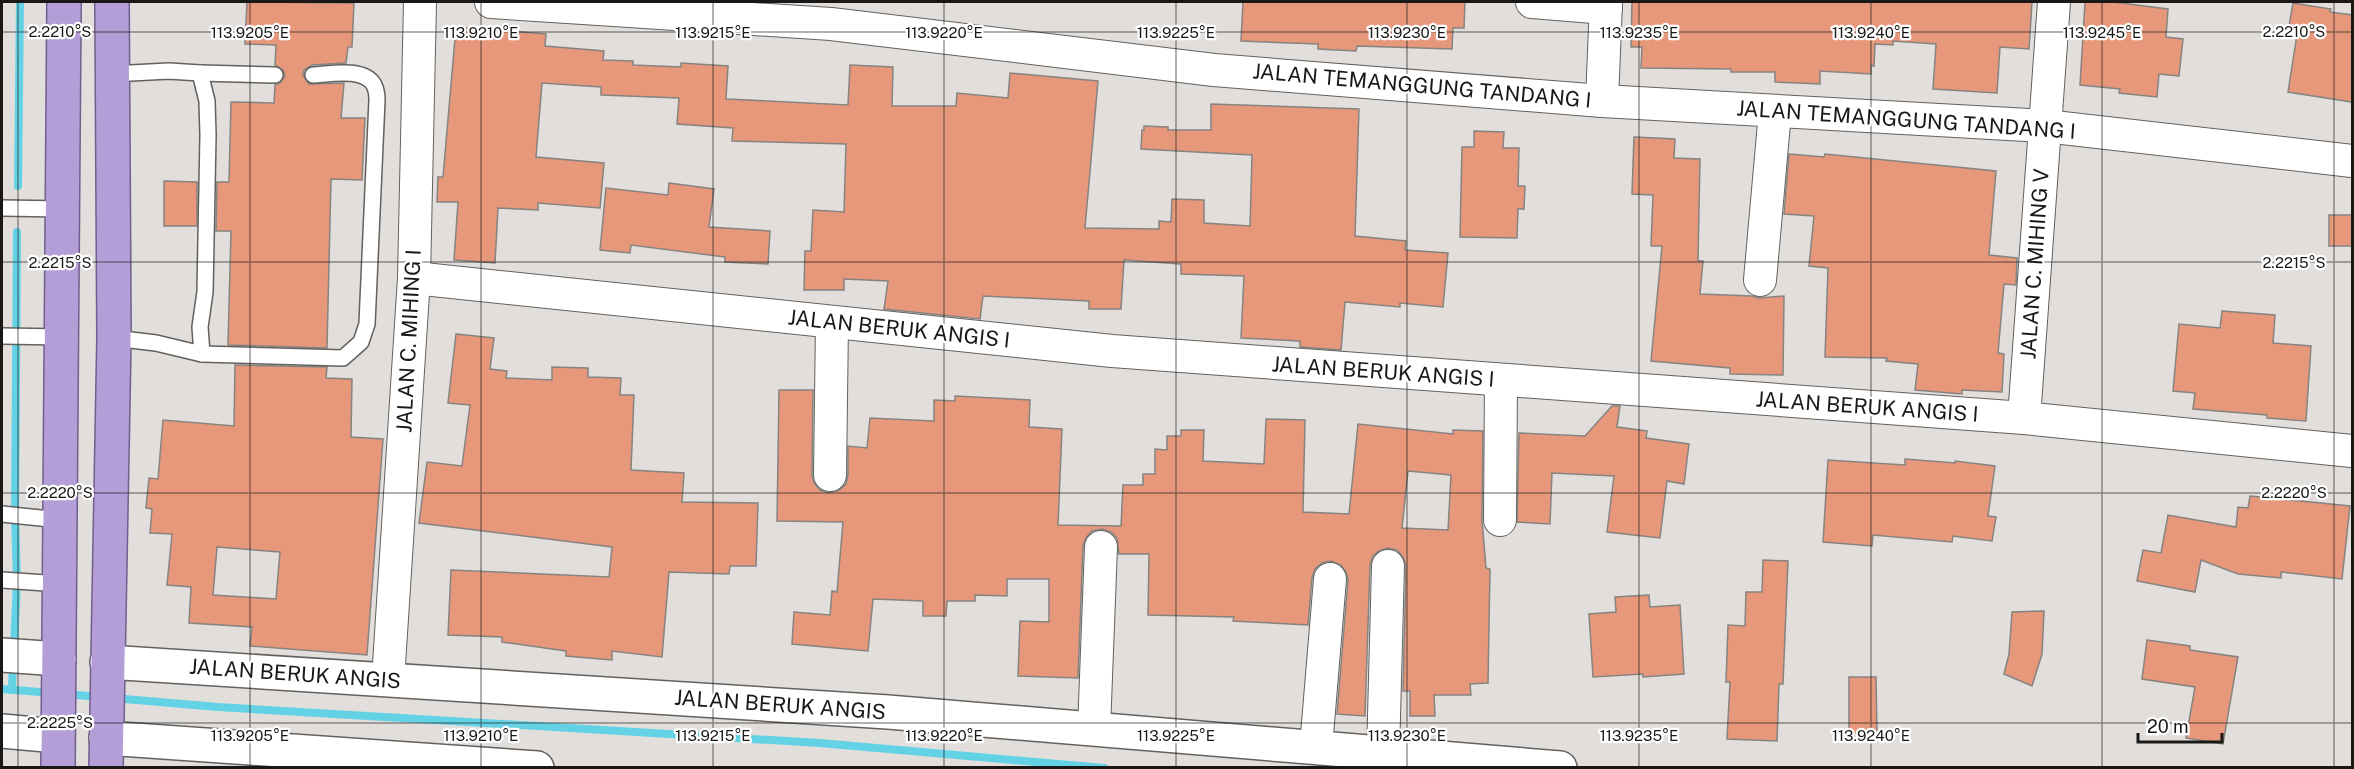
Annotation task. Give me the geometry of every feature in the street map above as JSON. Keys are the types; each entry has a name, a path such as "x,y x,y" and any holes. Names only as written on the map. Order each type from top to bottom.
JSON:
{"highway":[{"path":"58,768 58,726 38,662 60,584 60,520 46,336 63,209 64,2"},
{"path":"106,742 114,338 112,2"},
{"path":"64,73 112,74"}],"street":[{"name":"JALAN C. MIHING I","path":"388,680 414,278 420,2"},
{"name":"JALAN TEMANGGUNG TANDANG I","path":"491,2 831,24 1214,70 1602,101 2045,126 2352,161"},
{"path":"1532,2 1606,5 1602,101"},
{"name":"JALAN C. MIHING V","path":"2024,418 2054,2"},
{"path":"1760,280 1775,112"},
{"name":"JALAN BERUK ANGIS I","path":"414,278 1112,351 2024,418 2352,451"},
{"path":"830,475 832,322"},
{"path":"1500,520 1501,380"},
{"path":"1094,729 1101,547"},
{"path":"1383,754 1388,566"},
{"path":"1316,747 1330,579"},
{"name":"JALAN BERUK ANGIS","path":"108,670 388,680 888,712 1560,768"},
{"path":"2,731 58,726"},
{"path":"106,742 537,768"}],"lane":[{"path":"112,74 169,71 275,75"},
{"path":"200,73 207,101 208,135 205,292 200,327 202,354"},
{"path":"114,338 156,343 202,354 343,358 361,342 367,324 378,100 374,86 366,76 313,75"},
{"path":"2,208 63,209"},
{"path":"2,336 46,336"},
{"path":"2,514 60,520"},
{"path":"2,580 60,584"}],"building":[{"path":"247,2 354,3 352,47 348,47 346,63 312,65 304,70 303,75 309,84 344,83 341,118 365,118 362,180 331,179 327,348 228,345 231,231 216,231 217,182 229,182 231,102 274,103 275,85 280,83 285,76 283,70 275,65 276,45 245,44"},
{"path":"1243,2 1465,2 1464,28 1453,28 1452,49 1357,46 1356,51 1318,49 1318,44 1241,41"},
{"path":"1632,2 2032,2 2029,49 2000,47 1997,93 1933,89 1936,44 1893,41 1893,45 1875,44 1874,66 1871,66 1871,74 1820,71 1820,84 1775,82 1775,72 1641,68 1642,47 1631,47"},
{"path":"2085,2 2113,2 2168,9 2166,37 2183,39 2179,76 2159,74 2157,97 2119,93 2120,89 2080,85"},
{"path":"2293,3 2352,15 2352,102 2288,92 2298,28 2289,26"},
{"path":"456,27 546,34 545,46 604,51 603,60 633,61 633,65 681,67 681,63 728,66 726,99 848,105 850,65 893,67 892,106 956,106 957,93 1008,98 1010,73 1098,81 1085,228 1159,229 1159,221 1171,222 1172,199 1204,200 1204,223 1250,226 1252,155 1141,149 1144,126 1168,127 1168,130 1211,130 1211,104 1359,109 1355,236 1406,241 1405,250 1448,253 1443,307 1400,303 1400,307 1345,302 1341,350 1300,347 1300,341 1241,338 1244,276 1181,274 1181,264 1124,260 1121,309 1089,309 1089,301 983,296 980,319 884,309 888,281 844,279 844,290 804,290 805,251 811,251 813,210 844,212 846,144 732,141 733,128 677,124 679,98 601,95 601,87 542,83 536,157 604,163 600,208 538,203 538,210 498,208 495,263 454,260 458,202 437,202 438,177 443,177"},
{"path":"1474,131 1504,132 1503,148 1519,148 1518,186 1525,186 1524,209 1518,209 1517,238 1460,237 1462,147 1474,147"},
{"path":"1634,137 1675,139 1674,158 1700,159 1698,261 1703,261 1700,294 1759,298 1784,296 1783,375 1730,374 1730,368 1651,361 1662,246 1651,246 1653,195 1632,194"},
{"path":"1789,154 1824,157 1825,154 1996,171 1989,255 2017,258 2016,285 2004,284 1998,353 2004,354 2002,392 1962,390 1962,394 1915,390 1918,364 1886,361 1887,358 1825,357 1828,268 1809,266 1814,216 1784,214"},
{"path":"164,181 197,182 197,226 164,226"},
{"path":"669,183 714,189 709,227 770,231 768,264 725,262 725,257 631,245 630,253 600,250 606,188 668,195"},
{"path":"2329,215 2352,215 2352,246 2329,246"},
{"path":"2222,311 2275,315 2273,343 2311,346 2306,421 2267,418 2267,415 2193,409 2195,393 2173,391 2179,324 2220,328"},
{"path":"456,334 494,338 490,369 507,371 506,378 552,380 552,367 588,368 588,377 621,378 620,395 634,395 631,470 684,473 682,502 758,503 756,566 730,566 729,574 669,572 662,657 612,651 612,660 566,656 566,651 502,642 502,637 448,635 451,570 609,577 612,547 419,523 427,462 462,466 470,405 448,403"},
{"path":"235,365 327,367 326,378 352,379 351,437 383,439 367,655 250,646 252,627 189,623 191,587 167,585 172,534 150,533 152,509 146,508 149,478 158,479 163,420 234,426","holes":["217,547 280,552 276,599 213,595"]},
{"path":"779,390 813,390 812,475 814,483 820,490 829,493 839,490 846,484 848,446 867,448 870,418 934,421 934,400 955,401 955,396 1030,400 1029,427 1062,429 1058,525 1121,526 1123,485 1143,485 1143,474 1155,474 1155,449 1167,450 1167,436 1181,436 1181,430 1204,430 1203,461 1264,464 1266,419 1305,420 1303,512 1349,514 1358,424 1453,434 1453,430 1483,431 1482,520 1486,568 1490,569 1488,683 1470,684 1471,695 1434,695 1435,716 1410,716 1410,691 1403,691 1406,566 1397,550 1388,548 1379,551 1373,556 1370,565 1365,716 1337,714 1348,580 1341,565 1331,561 1322,563 1315,569 1312,578 1308,625 1233,621 1234,617 1148,615 1149,554 1119,554 1117,538 1111,532 1102,529 1092,531 1083,546 1078,678 1018,676 1020,621 1049,622 1049,579 1007,579 1007,596 975,595 975,601 947,601 946,616 923,616 923,601 873,599 868,651 792,644 794,612 830,615 832,591 837,592 843,522 777,521","holes":["1408,471 1451,475 1448,530 1402,528"]},
{"path":"1612,406 1620,406 1617,427 1647,431 1646,438 1689,444 1684,484 1667,481 1660,538 1607,532 1614,476 1552,473 1550,524 1517,522 1519,433 1585,436"},
{"path":"1905,459 1955,463 1955,461 1995,466 1988,516 1996,517 1992,541 1953,536 1952,542 1873,535 1872,546 1823,542 1828,460 1905,465"},
{"path":"2250,496 2350,506 2342,579 2281,572 2281,578 2238,574 2201,560 2195,592 2137,581 2143,550 2161,553 2168,515 2236,527 2238,507 2248,508"},
{"path":"1763,560 1788,561 1783,684 1779,684 1777,741 1727,739 1730,682 1726,682 1728,625 1745,626 1746,592 1762,592"},
{"path":"1649,595 1650,607 1680,605 1684,674 1593,677 1589,614 1616,612 1615,597"},
{"path":"2044,611 2042,654 2032,686 2004,674 2009,654 2012,612"},
{"path":"2147,640 2190,646 2190,650 2238,657 2223,744 2186,738 2195,687 2142,679"},
{"path":"1849,677 1876,677 1877,733 1849,733"}],"waterway":[{"path":"18,186 20,2"},
{"path":"14,648 17,581 15,516 17,232"},
{"path":"12,690 13,661"},
{"path":"2,689 52,693"},
{"path":"65,694 100,697"},
{"path":"113,698 218,707 820,743 1104,768"}]}
